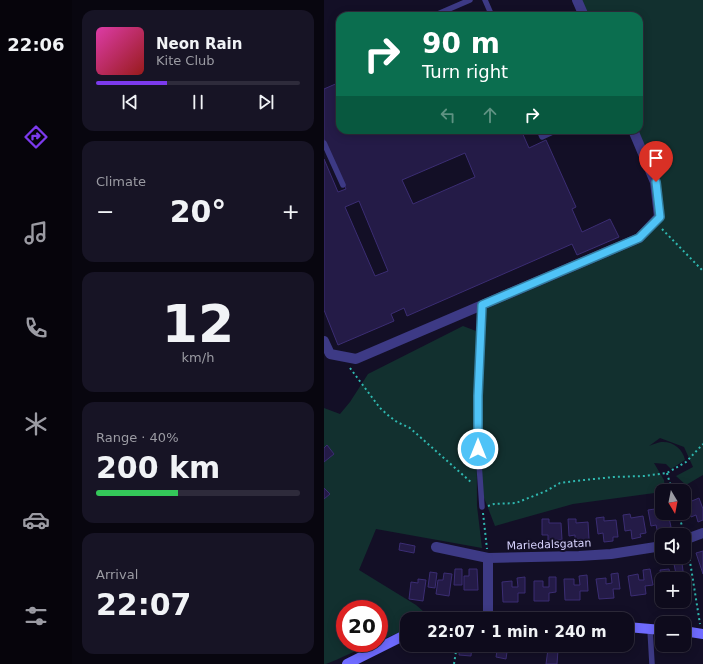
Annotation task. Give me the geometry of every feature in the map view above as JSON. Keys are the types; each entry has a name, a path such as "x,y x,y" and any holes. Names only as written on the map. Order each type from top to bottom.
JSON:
{"street":[{"path":"577,0 582,12"},
{"path":"324,341 330,354 356,359 639,238 660,217 656,182 635,134"},
{"path":"691,538 703,533"},
{"name":"Mariedalsgatan","path":"436,547 488,558 579,556 628,552 655,547"},
{"path":"488,558 488,612"},
{"path":"634,628 655,629"},
{"path":"691,631 702,630"},
{"path":"347,664 400,638"}],"lane":[{"path":"442,12 470,0"},
{"path":"485,0 490,12"},
{"path":"324,143 343,185"},
{"path":"482,305 478,396 478,441 482,508"},
{"path":"650,629 652,664"}],"path":[{"path":"655,221 703,271"},
{"path":"341,356 384,412 397,422 410,428 481,490"},
{"path":"488,558 482,508 494,504 516,503 560,484 614,477 644,476 667,473 686,462 703,444"},
{"path":"667,473 670,484"},
{"path":"690,564 702,630"},
{"path":"454,664 456,652"}],"green space":[{"path":"577,0 703,0 703,475 688,484 685,484 676,476 693,467 684,447 660,438 649,446 661,442 673,444 680,449 685,460 671,469 666,464 654,463 664,480 664,484 655,484 655,493 573,504 495,526 481,490 478,449 482,305 639,238 655,221 655,182 635,134 643,134 643,12 582,12"},
{"path":"463,326 476,331 477,506 482,548 376,529 359,570 416,605 424,612 400,612 400,632 388,637 388,600 336,600 336,652 353,652 324,664 324,408 340,414 350,402 368,374"}],"building":[{"path":"336,84 336,134 523,134 529,148 546,140 576,207 572,209 582,232 610,219 619,237 577,255 572,244 407,316 404,308 391,314 394,321 338,345 324,310 324,159 338,192 346,189 324,139 324,89","holes":["465,153 475,177 413,204 402,180","359,201 388,271 375,276 345,207"]},
{"path":"327,445 334,454 324,462 324,448"},
{"path":"324,488 330,494 324,499"},
{"path":"699,498 703,509 703,520 698,522 696,515 691,517 691,501"},
{"path":"655,509 655,520 670,520 671,527 657,528 656,525 651,526 648,510"},
{"path":"630,514 631,518 643,516 646,533 640,534 641,537 632,539 631,530 625,531 623,515"},
{"path":"604,517 604,521 616,520 618,537 613,537 613,541 604,542 603,533 598,534 596,518"},
{"path":"542,519 549,519 549,523 561,523 562,540 557,540 557,543 548,544 548,535 542,535"},
{"path":"568,519 576,519 576,523 588,522 589,539 584,540 584,543 575,543 575,535 569,536"},
{"path":"400,543 415,546 414,553 399,550"},
{"path":"703,551 703,574 696,553"},
{"path":"674,564 682,564 683,572 676,572"},
{"path":"455,569 462,569 462,585 454,585"},
{"path":"469,569 477,569 478,590 464,590 464,576 469,576"},
{"path":"650,569 653,585 645,586 646,594 631,596 628,576 638,574 639,580 644,580 643,570"},
{"path":"669,569 670,572 660,572 660,570"},
{"path":"430,572 437,573 435,588 428,587"},
{"path":"444,573 452,574 449,596 436,594 438,580 443,580"},
{"path":"618,573 620,589 613,589 614,598 599,599 596,579 606,578 606,584 612,583 611,574"},
{"path":"587,575 588,591 580,591 580,600 565,600 564,579 574,579 574,585 580,585 579,576"},
{"path":"525,577 525,593 518,593 518,602 503,602 502,582 512,581 512,587 518,587 517,578"},
{"path":"549,577 556,577 556,592 549,593 549,601 534,601 534,581 543,581 543,587 549,587"},
{"path":"418,579 426,580 423,601 409,599 411,582 418,583"},
{"path":"459,652 471,652 471,656 459,655"},
{"path":"497,652 507,652 506,659 496,657"},
{"path":"548,652 558,652 557,664 546,664"}],"route":[{"path":"478,449 478,396 482,305 639,238 660,217 656,182"}]}
